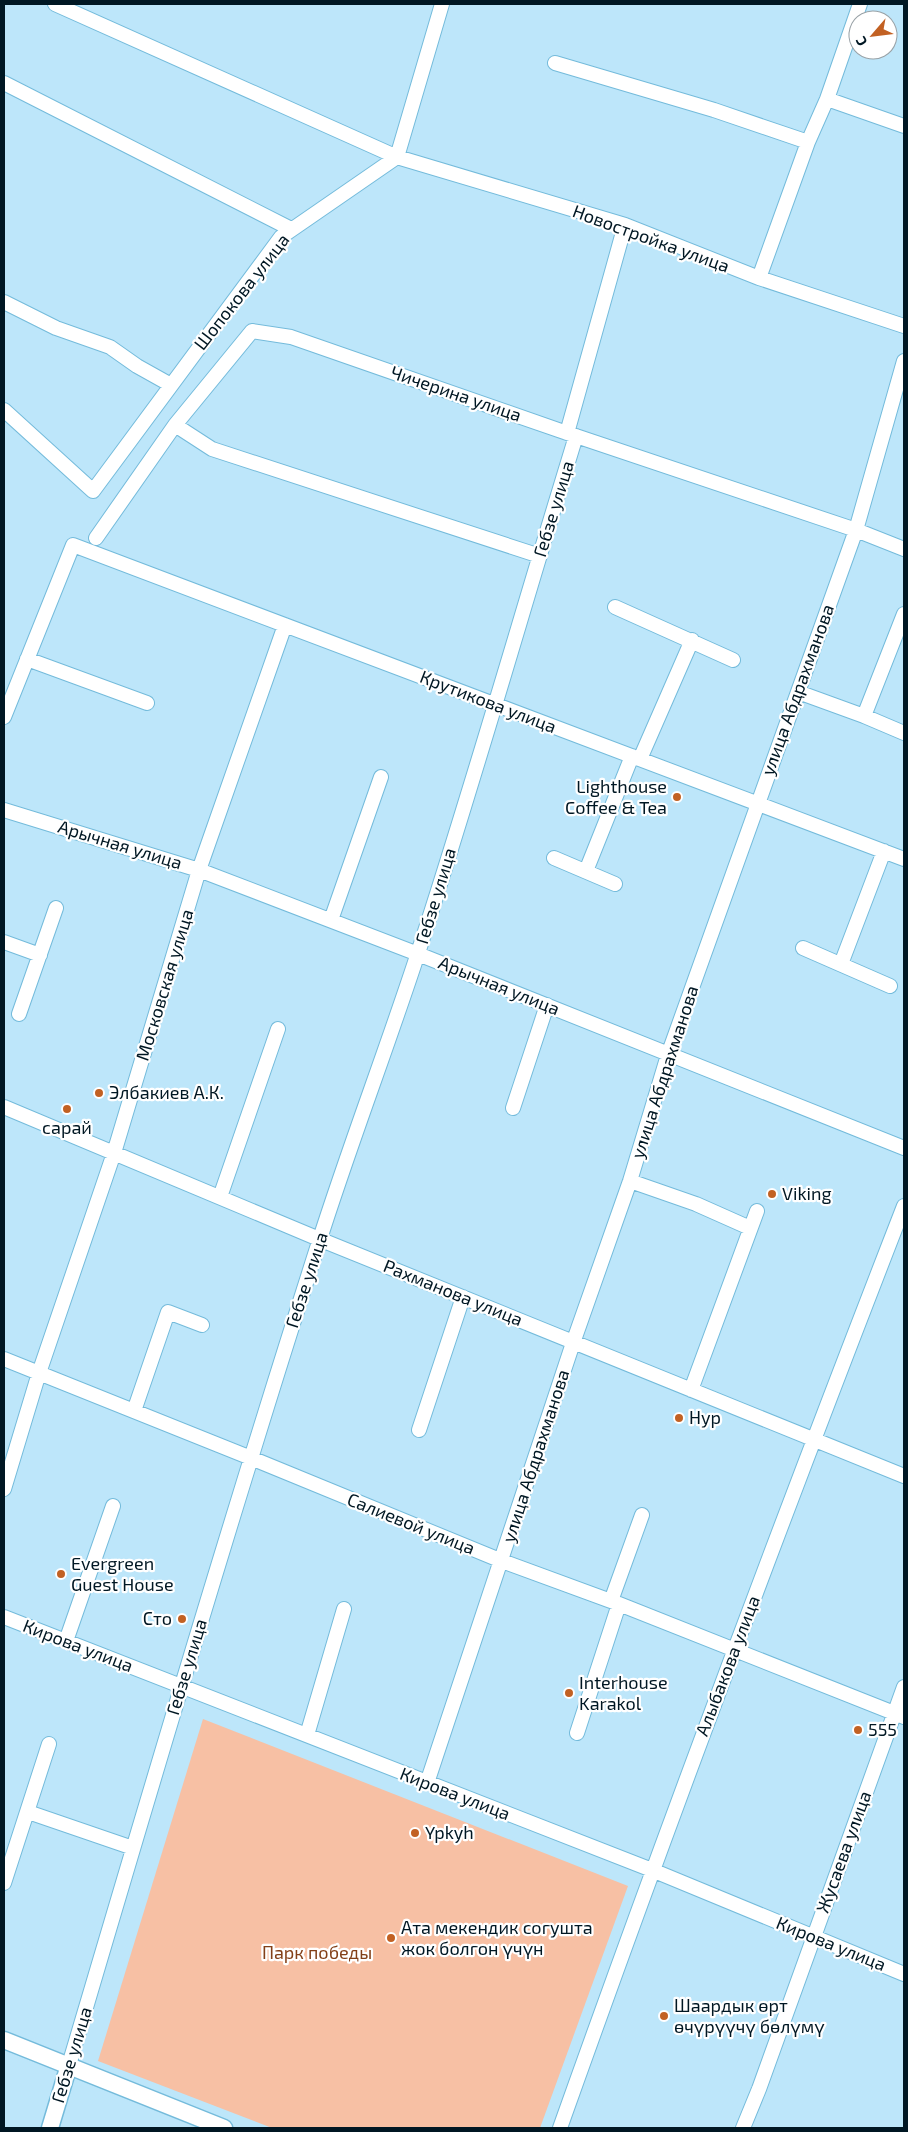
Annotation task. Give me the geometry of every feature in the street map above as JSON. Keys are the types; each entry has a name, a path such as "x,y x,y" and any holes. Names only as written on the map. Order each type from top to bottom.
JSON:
{"main road":[{"path":"4,2040 224,2128"},
{"name":"Гебзе улица","path":"50,2128 69,2065"}],"street":[{"name":"Новостройка улица","path":"55,4 397,157 625,225 759,278 904,326"},
{"path":"759,278 808,142 827,100 860,4"},
{"path":"397,157 437,5"},
{"path":"556,63 714,110 808,142"},
{"path":"4,83 291,229"},
{"path":"827,100 904,126"},
{"name":"Шопокова улица","path":"4,410 93,490 281,237 397,157"},
{"name":"Гебзе улица","path":"69,2065 181,1686 319,1239 418,954 496,704 540,556 625,225"},
{"path":"4,302 56,328 110,347 137,366 171,385"},
{"name":"Чичерина улица","path":"96,538 175,425 252,331 291,337 571,435 856,530 904,549"},
{"name":"улица Абдрахманова","path":"427,1784 574,1342 630,1181 668,1055 856,530 904,361"},
{"path":"175,425 218,451 540,556"},
{"name":"Крутикова улица","path":"27,659 73,545 904,859"},
{"path":"615,606 733,660"},
{"path":"864,716 904,614"},
{"name":"Московская улица","path":"4,1489 39,1373 114,1153 199,870 285,625"},
{"path":"586,870 692,640"},
{"path":"4,717 27,659 147,704"},
{"path":"798,692 904,733"},
{"path":"331,920 381,777"},
{"name":"Арычная улица","path":"4,810 199,870 418,954 904,1148"},
{"path":"841,964 884,851"},
{"path":"554,858 586,870 615,884"},
{"path":"19,1014 56,908"},
{"path":"4,942 40,955"},
{"path":"803,948 890,986"},
{"path":"513,1108 547,1005"},
{"path":"220,1198 278,1029"},
{"name":"Рахманова улица","path":"4,1107 319,1239 904,1476"},
{"path":"630,1181 696,1204 750,1228"},
{"name":"Алыбакова улица","path":"560,2128 652,1870 734,1650 813,1439 904,1206"},
{"path":"691,1390 757,1211"},
{"path":"419,1430 463,1297"},
{"path":"134,1411 168,1312 202,1325"},
{"name":"Салиевой улица","path":"4,1359 502,1561 615,1602 900,1715"},
{"path":"66,1641 113,1506"},
{"path":"577,1733 642,1515"},
{"path":"307,1735 344,1609"},
{"name":"Кирова улица","path":"4,1617 307,1735 427,1784 652,1870 904,1974"},
{"name":"Жусаева улица","path":"743,2128 759,2089 813,1938 900,1715 904,1688"},
{"path":"4,1883 49,1744"},
{"path":"28,1812 133,1848"}],"green space":[{"name":"Парк победы","path":"203,1719 628,1886 540,2128 272,2128 98,2061"}],"place":[{"name":"Lighthouse Coffee & Tea","path":"677,797"},
{"name":"Элбакиев А.К.","path":"99,1093"},
{"name":"сарай","path":"67,1109"},
{"name":"Viking","path":"772,1194"},
{"name":"Нур","path":"679,1418"},
{"name":"Evergreen Guest House","path":"61,1574"},
{"name":"Сто","path":"182,1619"},
{"name":"Interhouse Karakol","path":"569,1693"},
{"name":"555","path":"858,1730"},
{"name":"Ypkyh","path":"415,1833"},
{"name":"Ата мекендик согушта жок болгон үчүн","path":"391,1938"},
{"name":"Шаардык өрт өчүрүүчү бөлүмү","path":"664,2016"}]}
